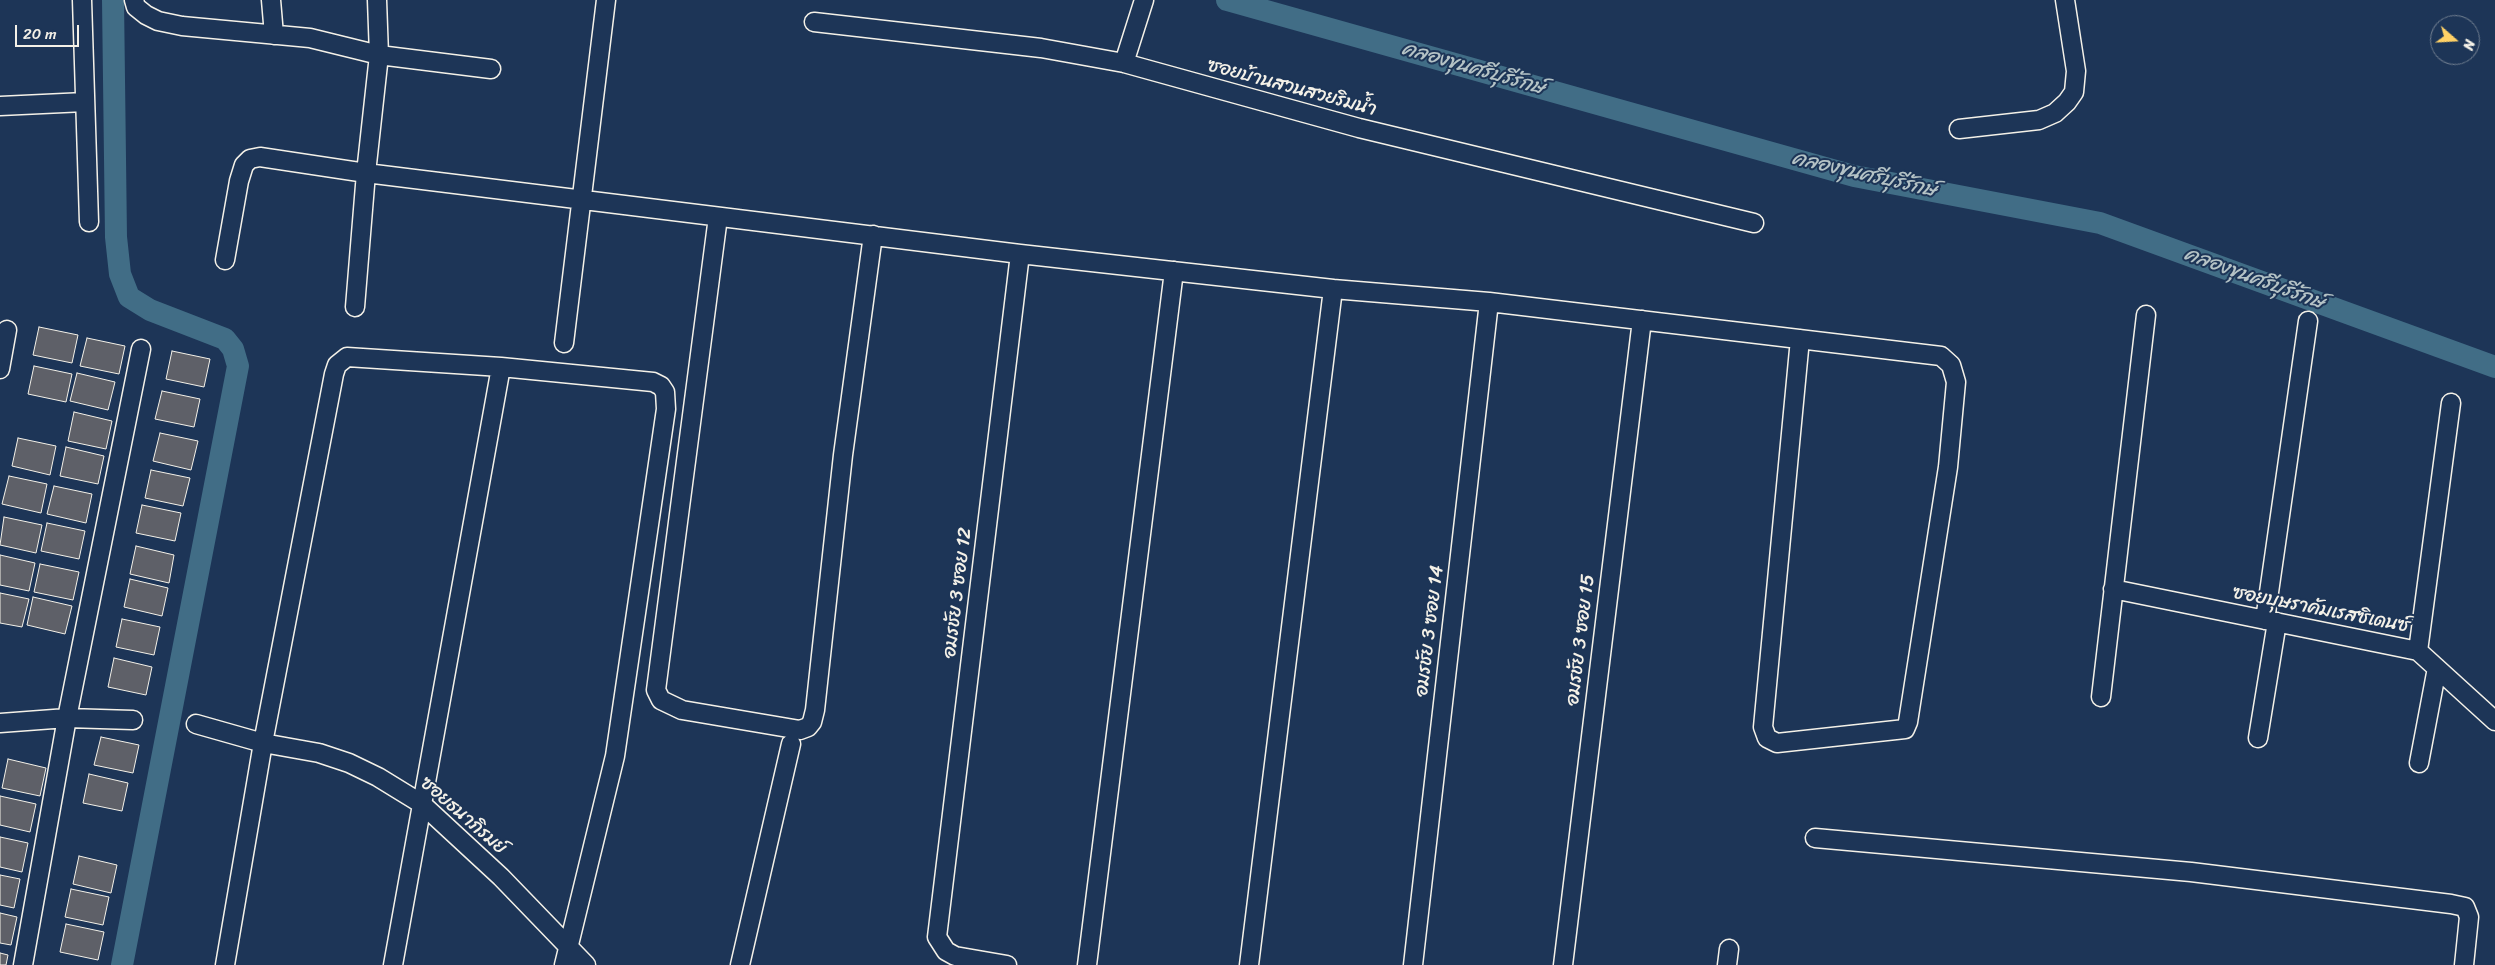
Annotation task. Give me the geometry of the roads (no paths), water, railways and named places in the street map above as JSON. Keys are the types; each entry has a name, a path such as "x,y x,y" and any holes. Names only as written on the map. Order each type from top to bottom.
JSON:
{"street":[{"path":"82,0 89,222"},
{"path":"134,0 136,7 158,21 182,26 332,42 380,55 491,69"},
{"path":"272,0 274,35"},
{"path":"355,307 366,173 380,55 377,0"},
{"path":"564,343 606,0"},
{"path":"1124,63 1144,0"},
{"path":"1959,129 2038,120 2056,113 2067,102 2074,92 2076,71 2065,0"},
{"name":"ซอยบ้านสวนสวยริมน้ำ","path":"814,22 1042,48 1124,63 1359,128 1754,223"},
{"path":"0,106 85,102"},
{"path":"225,260 239,181 244,165 250,159 260,157 366,173 581,198 718,217 1020,254 1334,289 1489,302 1642,320 1800,339 1941,356 1951,365 1956,382 1948,467 1908,722 1905,729 1777,743 1767,738 1763,727 1800,339"},
{"path":"718,217 656,690 661,700 682,710 800,730 808,727 812,722 815,710 843,455 873,235"},
{"name":"อมรชัย 3 ซอย 12","path":"1007,965 955,956 946,951 936,937 1020,254"},
{"path":"1087,965 1174,271"},
{"path":"1249,965 1334,289"},
{"name":"อมรชัย 3 ซอย 14","path":"1413,965 1489,302"},
{"path":"2101,697 2146,315"},
{"name":"อมรชัย 3 ซอย 15","path":"1563,965 1642,320"},
{"path":"2258,738 2308,321"},
{"path":"0,369 7,330"},
{"path":"23,965 67,718 141,349"},
{"path":"224,965 263,743 337,365 347,357 501,367 653,382 661,386 667,400 615,756 564,965"},
{"path":"393,965 501,367"},
{"path":"2418,651 2451,403"},
{"name":"ซอยบุษราคัมเรสซิเดนซ์","path":"2113,589 2418,651 2495,721"},
{"path":"2419,763 2437,668"},
{"path":"0,723 67,718 133,720"},
{"name":"ซอยธนาภิรมย์","path":"196,724 263,743 319,753 349,763 378,777 422,804 568,944 586,965"},
{"path":"740,965 791,744"},
{"path":"1815,838 2191,872 2451,904 2464,908 2469,917 2464,965"}],"waterway":[{"path":"113,0 116,237 120,274 129,297 150,310 225,339 233,349 238,366 122,965"},
{"name":"คลองขุนศรีบุรีรักษ์","path":"1227,0 1854,176 2100,223 2495,367"}]}
